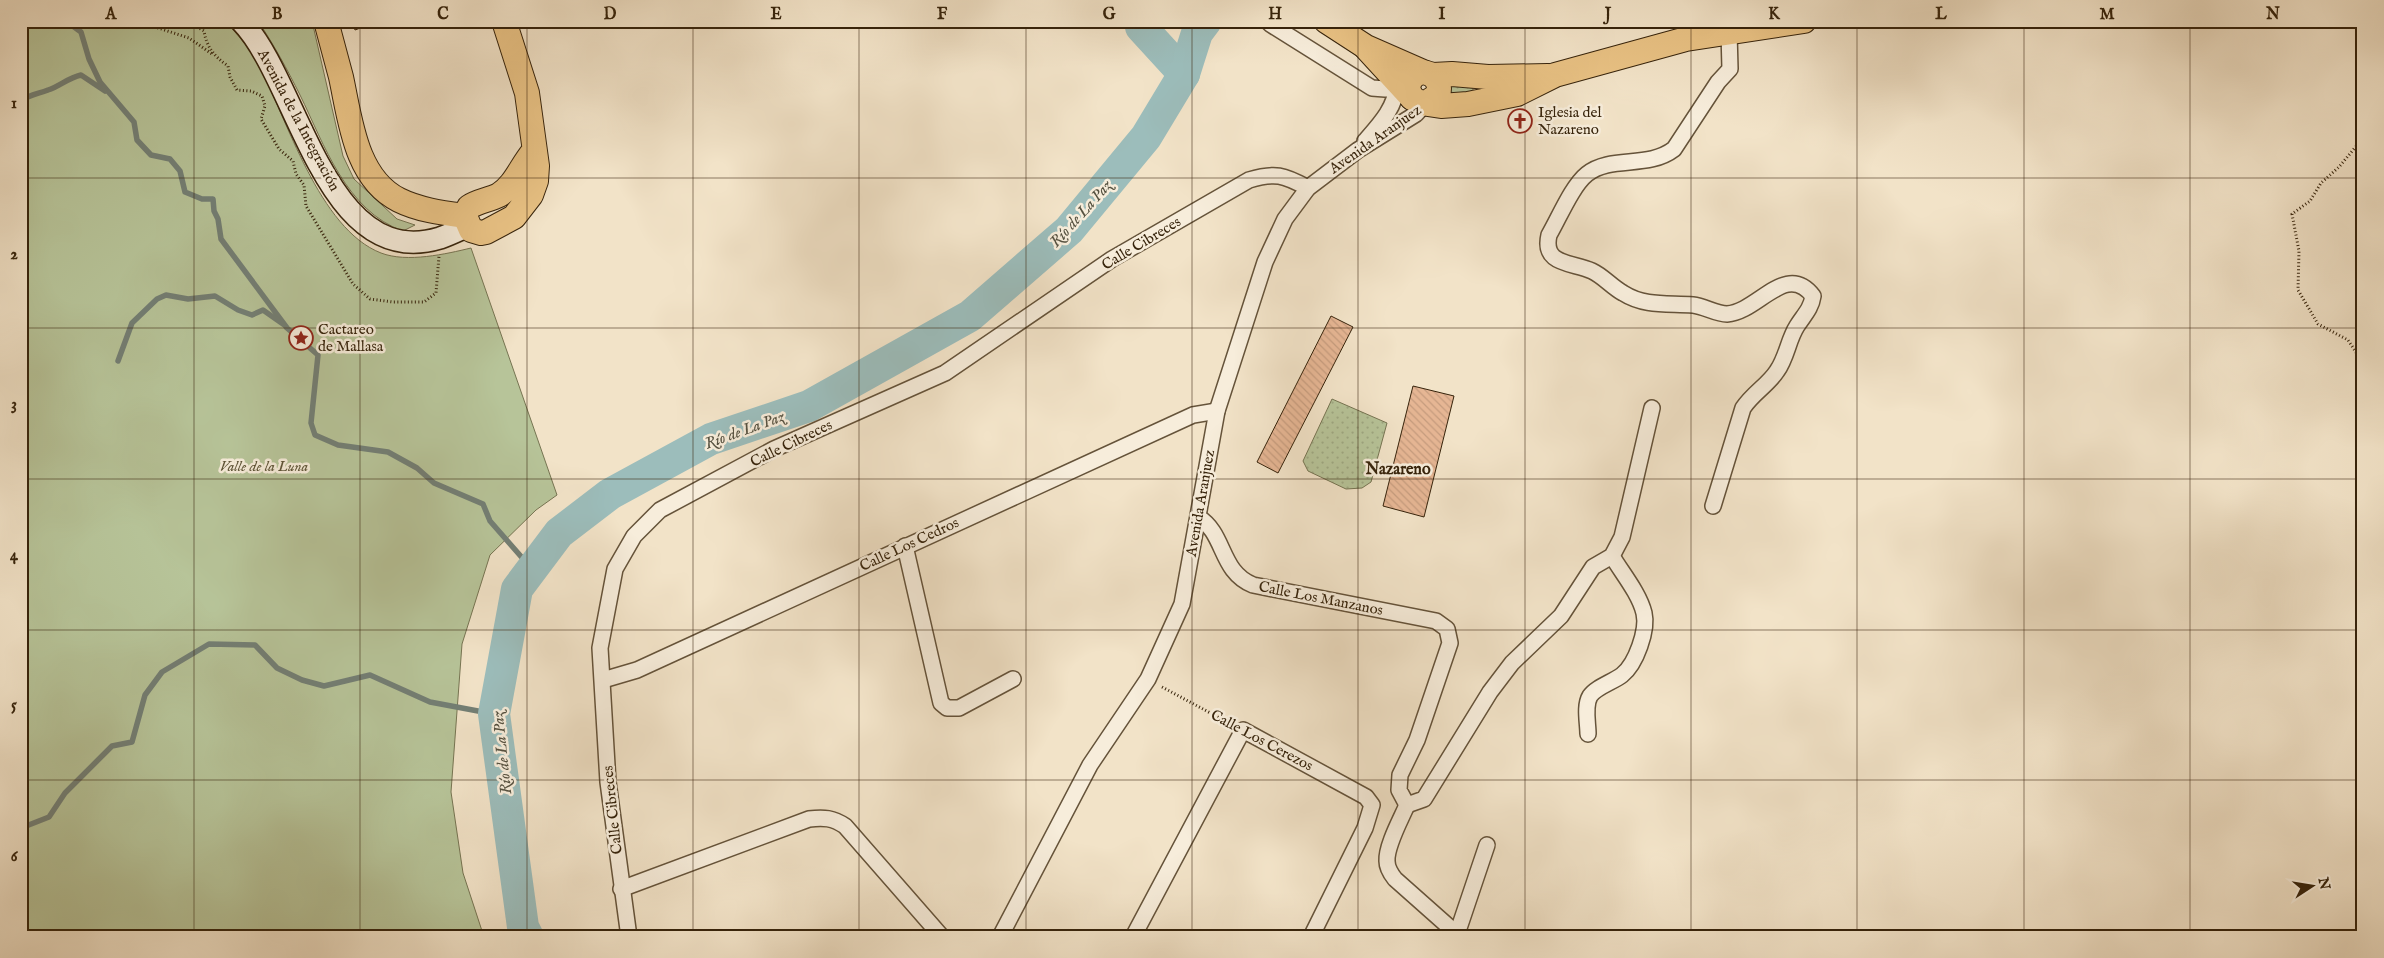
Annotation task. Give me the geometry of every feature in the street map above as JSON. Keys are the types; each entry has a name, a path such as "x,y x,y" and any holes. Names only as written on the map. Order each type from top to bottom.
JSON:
{"main road":[{"name":"Avenida de la Integración","path":"241,21 267,55 314,154 343,202 362,223 380,235 396,241 421,241 440,238 475,219 498,195 512,184 521,166 533,152 527,93 504,21"},
{"path":"326,21 352,133 366,166 383,189 399,200 432,211 475,219"},
{"path":"1326,21 1366,47 1428,73 1488,77 1555,75"},
{"path":"1366,47 1412,95 1441,106 1468,104 1517,94 1555,75 1686,39 1804,21"},
{"path":"1412,95 1438,95 1439,84 1428,73"}],"street":[{"path":"1270,24 1372,88 1412,95"},
{"path":"1713,506 1743,408 1751,395 1776,373 1784,360 1789,341 1797,326 1812,307 1813,296 1806,287 1793,283 1779,287 1739,312 1724,314 1694,305 1666,306 1639,301 1623,294 1594,272 1558,260 1550,254 1547,245 1548,235 1579,183 1588,174 1610,166 1653,161 1665,156 1674,149 1718,82 1730,69 1729,32"},
{"path":"1358,150 1390,109 1397,94 1412,95"},
{"name":"Avenida Aranjuez","path":"1000,937 1090,765 1148,679 1182,604 1217,411 1265,262 1285,219 1308,188 1358,150 1416,114 1412,95"},
{"name":"Calle Cibreces","path":"629,937 608,782 600,648 615,569 634,536 660,510 774,449 946,374 1112,259 1249,180 1270,174 1288,177 1308,188"},
{"path":"1487,845 1457,936 1395,879 1386,861 1407,805 1424,799 1490,692 1512,663 1561,616 1593,568 1612,556 1622,537 1652,408"},
{"name":"Calle Los Cedros","path":"603,680 637,670 1193,415 1217,411"},
{"name":"Calle Los Manzanos","path":"1198,517 1213,531 1231,568 1241,580 1253,585 1436,621 1448,629 1450,642 1417,740 1400,775 1399,790 1407,805"},
{"path":"905,546 941,703 947,708 959,708 1014,679"},
{"path":"1588,734 1589,698 1593,693 1624,674 1631,665 1645,624 1644,612 1612,556"},
{"path":"1134,937 1243,730"},
{"name":"Calle Los Cerezos","path":"1243,730 1366,797 1372,805 1365,828 1311,937"},
{"path":"621,889 809,819 824,817 836,820 845,826 942,937"}],"path":[{"path":"146,21 149,25 189,38 214,56"},
{"path":"202,21 204,31"},
{"path":"2363,138 2339,167 2321,183 2310,201 2292,214 2299,251 2298,290 2318,324 2348,340 2363,363"},
{"name":"Calle Los Cerezos","path":"1148,679 1243,730"}],"green space":[{"name":"Valle de la Luna","path":"21,21 225,21 239,36 258,63 293,141 322,197 340,221 359,240 381,253 403,257 450,253 471,248 557,495 536,510 490,555 462,644 451,792 463,873 484,937 21,937"},
{"path":"258,21 312,21 343,156 354,179 397,219 415,225 403,231 383,221 366,208 352,192 328,154 290,76"},
{"path":"1448,84 1473,88 1473,92 1448,96"},
{"path":"1332,399 1387,423 1371,482 1362,488 1346,489 1308,471 1303,461"}],"building":[{"path":"352,21 379,21 355,30"},
{"path":"1331,316 1353,327 1278,473 1257,462"},
{"path":"1413,386 1454,396 1424,517 1383,506"}],"waterway":[{"path":"66,21 81,32 89,59 100,82 134,122 137,140 151,155 170,159 180,171 185,192 202,199 213,199 221,239 287,328 318,355 311,423 315,435 338,445 388,452 417,468 434,483 483,504 490,521 532,569"},
{"name":"Río de La Paz","path":"528,937 523,927 494,714 517,589 559,533 610,494 711,439 809,406 970,316 1069,230 1146,137 1184,74 1197,33 1206,21"},
{"path":"1141,27 1184,74"},
{"path":"21,101 81,75 105,91"},
{"path":"118,361 132,323 157,299 166,295 188,299 215,296 238,310 252,315 263,310 283,324"},
{"path":"21,828 49,817 65,793 112,746 132,742 145,695 162,672 209,644 255,645 277,668 302,680 324,686 370,675 430,702 494,714"},
{"path":"499,937 523,927"}],"place":[{"name":"Iglesia del Nazareno","path":"1520,121"},
{"name":"Cactareo de Mallasa","path":"301,338"}],"district":[{"name":"Nazareno","path":"1398,468"}]}
